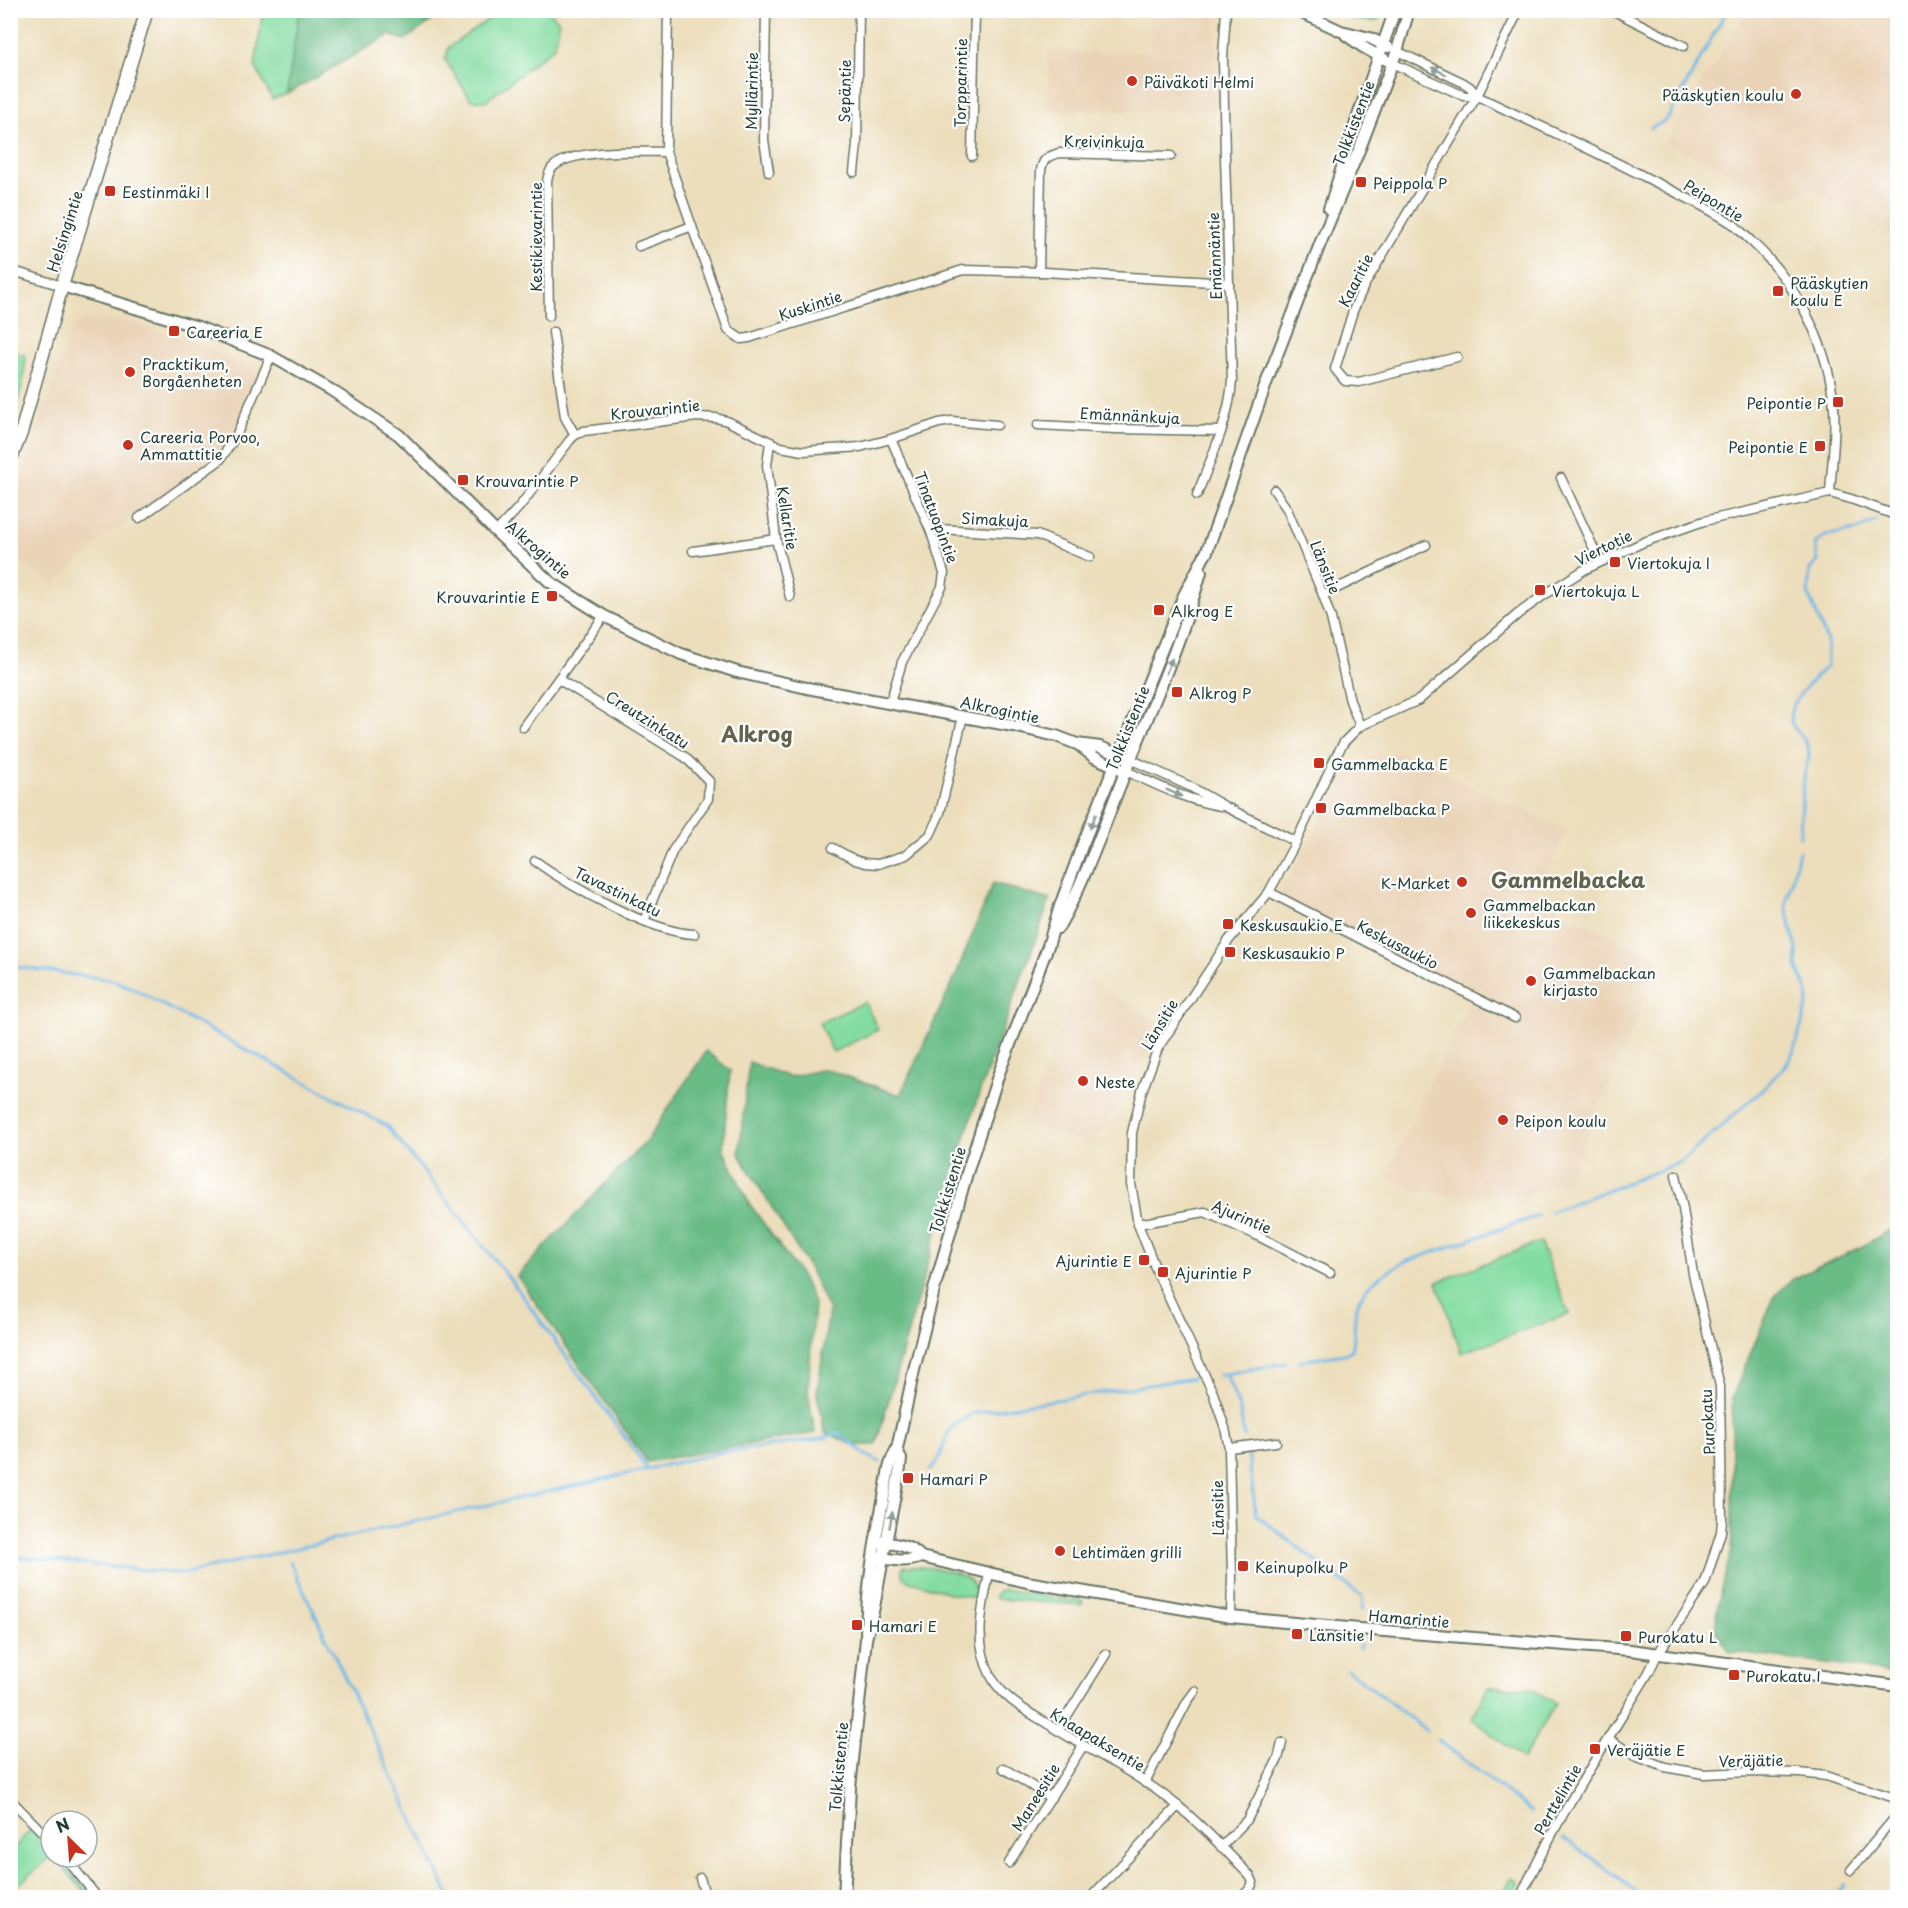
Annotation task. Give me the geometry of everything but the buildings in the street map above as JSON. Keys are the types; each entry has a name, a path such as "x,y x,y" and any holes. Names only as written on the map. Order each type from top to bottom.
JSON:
{"main road":[{"name":"Helsingintie","path":"10,461 21,433 62,286 147,10"}],"street":[{"name":"Kuskintie","path":"668,10 666,152 728,330 741,339 963,270 1228,283"},
{"name":"Myllärintie","path":"766,10 764,140 769,172"},
{"name":"Sepäntie","path":"854,172 857,145 859,10"},
{"name":"Torpparintie","path":"972,156 975,10"},
{"name":"Emännäntie","path":"1197,495 1221,431 1231,397 1232,381 1223,58 1226,10"},
{"path":"1296,10 1341,31 1392,63"},
{"name":"Tolkkistentie","path":"1320,244 1336,184 1395,10"},
{"name":"Tolkkistentie","path":"844,1898 850,1788 866,1639 881,1542 900,1468 901,1459 897,1449 914,1370 967,1173 999,1073 1048,946 1082,846 1120,769 1130,759 1171,662 1267,381 1320,244 1345,187 1397,51 1409,10"},
{"path":"1477,96 1519,10"},
{"path":"1612,10 1683,46"},
{"path":"1341,31 1370,38 1397,51"},
{"name":"Peipontie","path":"1397,51 1464,83 1477,96"},
{"name":"Peipontie","path":"1392,63 1464,96 1477,96 1615,162 1734,225 1758,248 1781,273 1799,302 1815,332 1827,366 1834,417 1830,493"},
{"name":"Kaaritie","path":"1457,357 1359,382 1346,381 1335,369 1353,311 1364,286 1477,96"},
{"name":"Kestikievarintie","path":"549,316 547,181 552,169 564,160 611,151 666,152"},
{"name":"Kreivinkuja","path":"1039,272 1041,170 1045,159 1059,153 1171,156"},
{"path":"639,246 692,226"},
{"path":"10,270 62,286"},
{"name":"Alkrogintie","path":"62,286 198,327 271,356 331,390 399,435 496,532 550,582 604,616 681,654 736,672 1045,734 1077,744 1100,747 1130,759"},
{"path":"496,532 520,506 575,435 565,417 553,332"},
{"path":"139,518 220,460 236,436 271,356"},
{"name":"Krouvarintie","path":"575,435 584,431 709,417 727,421 792,450 817,451 845,449 891,439 951,421 997,425"},
{"name":"Emännänkuja","path":"1038,425 1221,431"},
{"name":"Tinatuopintie","path":"890,703 902,662 944,580 942,564 931,532 891,439"},
{"name":"Kellaritie","path":"770,442 767,465 776,539 790,597"},
{"path":"1561,478 1600,562"},
{"name":"Länsitie","path":"1231,1617 1229,1448 1225,1428 1213,1393 1156,1270 1138,1224 1131,1184 1132,1133 1151,1063 1164,1038 1229,940 1269,892 1296,842 1337,754 1344,742 1360,726 1350,701 1331,618 1323,595 1287,509 1274,490"},
{"name":"Viertotie","path":"1360,726 1419,700 1518,614 1553,589 1600,562 1644,542 1704,521 1830,493 1898,516"},
{"name":"Simakuja","path":"931,532 939,529 1037,535 1090,556"},
{"path":"693,551 776,539"},
{"path":"1323,595 1425,545"},
{"name":"Tolkkistentie","path":"1120,769 1119,755 1184,595 1208,549"},
{"path":"523,727 604,616"},
{"name":"Creutzinkatu","path":"558,679 685,758 709,782 708,799 673,850 644,921"},
{"path":"833,848 855,860 878,864 906,855 930,835 940,813 963,716"},
{"name":"Alkrogintie","path":"1077,744 1095,757 1120,769"},
{"path":"1130,759 1189,786 1296,842"},
{"path":"1120,769 1183,797 1226,807"},
{"name":"Tavastinkatu","path":"535,861 556,876 644,921 680,934 694,934"},
{"name":"Keskusaukio","path":"1269,892 1515,1018"},
{"name":"Purokatu","path":"1657,1655 1705,1583 1721,1532 1722,1520 1720,1386 1693,1274 1676,1175"},
{"name":"Ajurintie","path":"1138,1224 1205,1212 1330,1273"},
{"path":"1229,1448 1276,1442"},
{"name":"Hamarintie","path":"881,1542 905,1546 915,1550 921,1557 989,1574 1091,1594 1231,1617 1630,1650 1898,1686"},
{"name":"Hamarintie","path":"879,1557 910,1562 921,1557"},
{"name":"Knaapaksentie","path":"989,1574 980,1626 980,1641 987,1666 998,1688 1058,1730 1178,1806 1250,1876 1253,1882 1250,1889 1240,1898"},
{"path":"1058,1730 1107,1654"},
{"name":"Perttelintie","path":"1520,1898 1549,1838 1657,1655"},
{"path":"1145,1783 1195,1691"},
{"name":"Veräjätie","path":"1609,1739 1635,1756 1665,1767 1704,1774 1751,1772 1826,1776 1898,1798"},
{"path":"1221,1847 1247,1820 1278,1759 1282,1743"},
{"name":"Maneesitie","path":"1009,1863 1083,1746"},
{"path":"1003,1768 1051,1798"},
{"path":"10,1799 39,1829"},
{"path":"1090,1898 1178,1806"},
{"path":"1851,1870 1898,1814"},
{"path":"75,1869 98,1898"},
{"path":"700,1878 706,1898"}],"shaded area":[{"name":"Päiväkoti Helmi","path":"1150,11 1216,11 1216,110 1048,111 1048,52 1150,52"},
{"name":"Pääskytien koulu","path":"1747,11 1897,11 1897,239 1812,190 1779,199 1665,142"},
{"name":"Careeria Porvoo, Ammattitie","path":"95,317 125,321 188,340 253,367 257,382 232,435 218,455 103,539 55,584 11,558 11,506 72,327 82,320"},
{"path":"1403,754 1567,831 1533,899 1660,959 1619,1062 1566,1182 1513,1197 1421,1193 1385,1177 1468,1004 1460,997 1277,902 1345,770 1376,755"},
{"path":"1081,972 1162,1025 1094,1145 1025,1124"},
{"path":"1897,1146 1897,1224 1858,1183"}],"green space":[{"path":"299,10 446,11 405,40 389,35 287,94"},
{"path":"502,10 549,11 560,22 554,47 486,101 471,100 445,60 449,47"},
{"path":"263,11 299,11 287,94 272,99 255,66"},
{"path":"1335,11 1384,11 1377,21 1365,21"},
{"path":"11,352 25,355 26,358 11,430 13,404 10,388"},
{"path":"993,883 1050,900 981,1088 954,1171 876,1445 853,1445 825,1432 817,1394 829,1311 809,1268 739,1154 749,1062 789,1077 825,1069 900,1095 955,977"},
{"path":"865,1002 878,1030 833,1052 819,1023"},
{"path":"706,1051 730,1070 723,1148 749,1203 802,1277 814,1303 808,1392 815,1433 647,1462 517,1276 648,1139"},
{"path":"1893,1228 1898,1234 1897,1675 1730,1652 1715,1630 1721,1589 1732,1550 1732,1398 1774,1297 1793,1279 1863,1246"},
{"path":"1540,1242 1569,1314 1461,1353 1437,1282"},
{"path":"905,1566 939,1569 957,1574 970,1580 978,1597 952,1594 907,1580 902,1576 902,1569"},
{"path":"1003,1589 1083,1602 1081,1605 995,1599 995,1595"},
{"path":"1488,1687 1530,1688 1556,1703 1523,1759 1472,1718"},
{"path":"32,1828 39,1835 39,1867 11,1891 11,1851"},
{"path":"64,1869 69,1869 93,1897 89,1897"},
{"path":"1511,1877 1517,1880 1518,1884 1511,1897 1502,1897"}],"waterway":[{"path":"1651,128 1669,116 1727,10"},
{"path":"1800,837 1804,780 1809,754 1804,740 1791,722 1790,715 1803,691 1827,666 1827,641 1808,593 1810,569 1818,561 1815,544 1827,535 1857,530 1876,521"},
{"path":"1550,1212 1681,1162 1763,1089 1787,1064 1794,1050 1808,1004 1807,989 1797,967 1797,949 1786,904 1799,851"},
{"path":"10,966 113,980 134,989 387,1126 513,1283 647,1468"},
{"path":"1300,1361 1345,1354 1352,1350 1355,1316 1361,1297 1372,1283 1387,1272 1405,1262 1538,1216"},
{"path":"1219,1375 1286,1363"},
{"path":"1226,1374 1240,1410 1244,1437"},
{"path":"930,1470 938,1459 949,1431 974,1413 1193,1378"},
{"path":"10,1556 182,1574 719,1453 820,1439 839,1433 866,1455 880,1462"},
{"path":"1248,1452 1256,1515 1361,1596 1362,1610"},
{"path":"290,1562 450,1898"},
{"path":"1348,1670 1427,1731"},
{"path":"1437,1739 1531,1812"},
{"path":"1564,1838 1643,1898"},
{"path":"1835,1898 1845,1885"}],"place":[{"name":"Päiväkoti Helmi","path":"1132,81"},
{"name":"Pääskytien koulu","path":"1796,94"},
{"name":"Peippola P","path":"1361,182"},
{"name":"Eestinmäki I","path":"110,191"},
{"name":"Pääskytien koulu E","path":"1778,291"},
{"name":"Careeria E","path":"174,331"},
{"name":"Pracktikum, Borgåenheten","path":"130,372"},
{"name":"Peipontie P","path":"1838,402"},
{"name":"Careeria Porvoo, Ammattitie","path":"128,445"},
{"name":"Peipontie E","path":"1820,446"},
{"name":"Krouvarintie P","path":"463,480"},
{"name":"Viertokuja I","path":"1615,562"},
{"name":"Viertokuja L","path":"1540,590"},
{"name":"Krouvarintie E","path":"552,596"},
{"name":"Alkrog E","path":"1159,610"},
{"name":"Alkrog P","path":"1177,692"},
{"name":"Gammelbacka E","path":"1319,763"},
{"name":"Gammelbacka P","path":"1321,808"},
{"name":"K-Market","path":"1462,882"},
{"name":"Gammelbackan liikekeskus","path":"1471,913"},
{"name":"Keskusaukio E","path":"1228,924"},
{"name":"Keskusaukio P","path":"1230,952"},
{"name":"Gammelbackan kirjasto","path":"1531,981"},
{"name":"Neste","path":"1083,1081"},
{"name":"Peipon koulu","path":"1503,1120"},
{"name":"Ajurintie E","path":"1144,1260"},
{"name":"Ajurintie P","path":"1163,1272"},
{"name":"Hamari P","path":"908,1478"},
{"name":"Lehtimäen grilli","path":"1060,1551"},
{"name":"Keinupolku P","path":"1243,1566"},
{"name":"Hamari E","path":"857,1625"},
{"name":"Länsitie I","path":"1297,1634"},
{"name":"Purokatu L","path":"1626,1636"},
{"name":"Purokatu I","path":"1734,1675"},
{"name":"Veräjätie E","path":"1595,1749"}],"district":[{"name":"Alkrog","path":"757,733"},
{"name":"Gammelbacka","path":"1568,879"}]}
